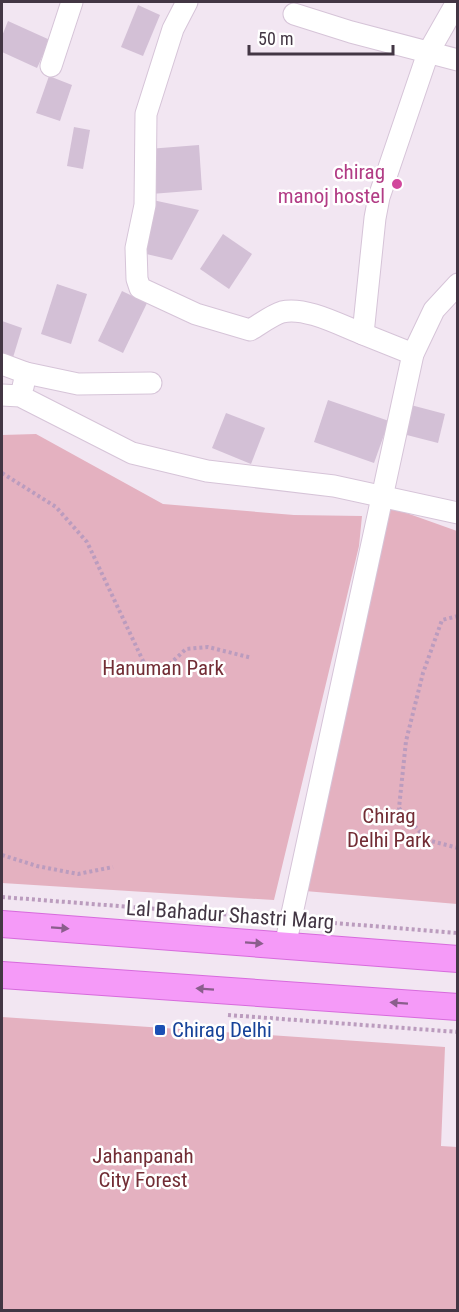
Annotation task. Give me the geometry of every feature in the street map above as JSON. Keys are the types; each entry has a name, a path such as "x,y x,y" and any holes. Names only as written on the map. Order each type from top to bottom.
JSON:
{"main road":[{"name":"Lal Bahadur Shastri Marg","path":"2,924 458,959"},
{"path":"2,975 458,1007"}],"street":[{"path":"51,66 72,2"},
{"path":"187,2 173,29 146,114 145,205 136,248 137,279 140,288 195,314 250,330 282,312 300,312 320,317 413,354"},
{"path":"363,334 379,197 428,53 457,2"},
{"path":"294,14 458,60"},
{"path":"285,946 413,354 434,310 458,284"},
{"path":"2,364 26,374 78,384 151,383"},
{"path":"26,374 11,396 132,453 207,471 334,486 458,513"}],"path":[{"path":"2,473 56,507 87,542 144,663 160,673 186,649 207,647 252,658"},
{"path":"458,616 442,620 423,672 406,741 399,808 427,840 458,848"},
{"path":"2,855 37,866 78,874 113,867"},
{"name":"Lal Bahadur Shastri Marg","path":"2,897 458,933"}],"green space":[{"name":"Hanuman Park","path":"36,434 163,504 294,515 362,516 359,546 274,900 2,883 2,435"},
{"name":"Chirag Delhi Park","path":"384,505 457,531 457,904 305,891"},
{"name":"Jahanpanah City Forest","path":"2,1017 445,1047 441,1146 457,1147 457,1310 2,1310"}],"building":[{"path":"138,5 160,15 143,56 121,47"},
{"path":"8,21 50,40 37,68 2,52 2,36"},
{"path":"49,76 72,85 60,121 36,113"},
{"path":"74,127 90,130 83,169 67,166"},
{"path":"199,145 202,190 151,194 148,149"},
{"path":"148,199 199,210 172,260 142,253"},
{"path":"223,234 252,254 229,289 200,269"},
{"path":"57,284 87,294 71,344 41,334"},
{"path":"122,291 147,303 123,353 98,341"},
{"path":"2,321 22,328 11,364 2,361"},
{"path":"328,400 389,421 374,463 314,442"},
{"path":"407,404 445,414 438,443 399,433"},
{"path":"226,413 265,428 251,464 212,448"}],"place":[{"name":"chirag manoj hostel","path":"397,184"},
{"name":"Chirag Delhi","path":"160,1030"}]}
